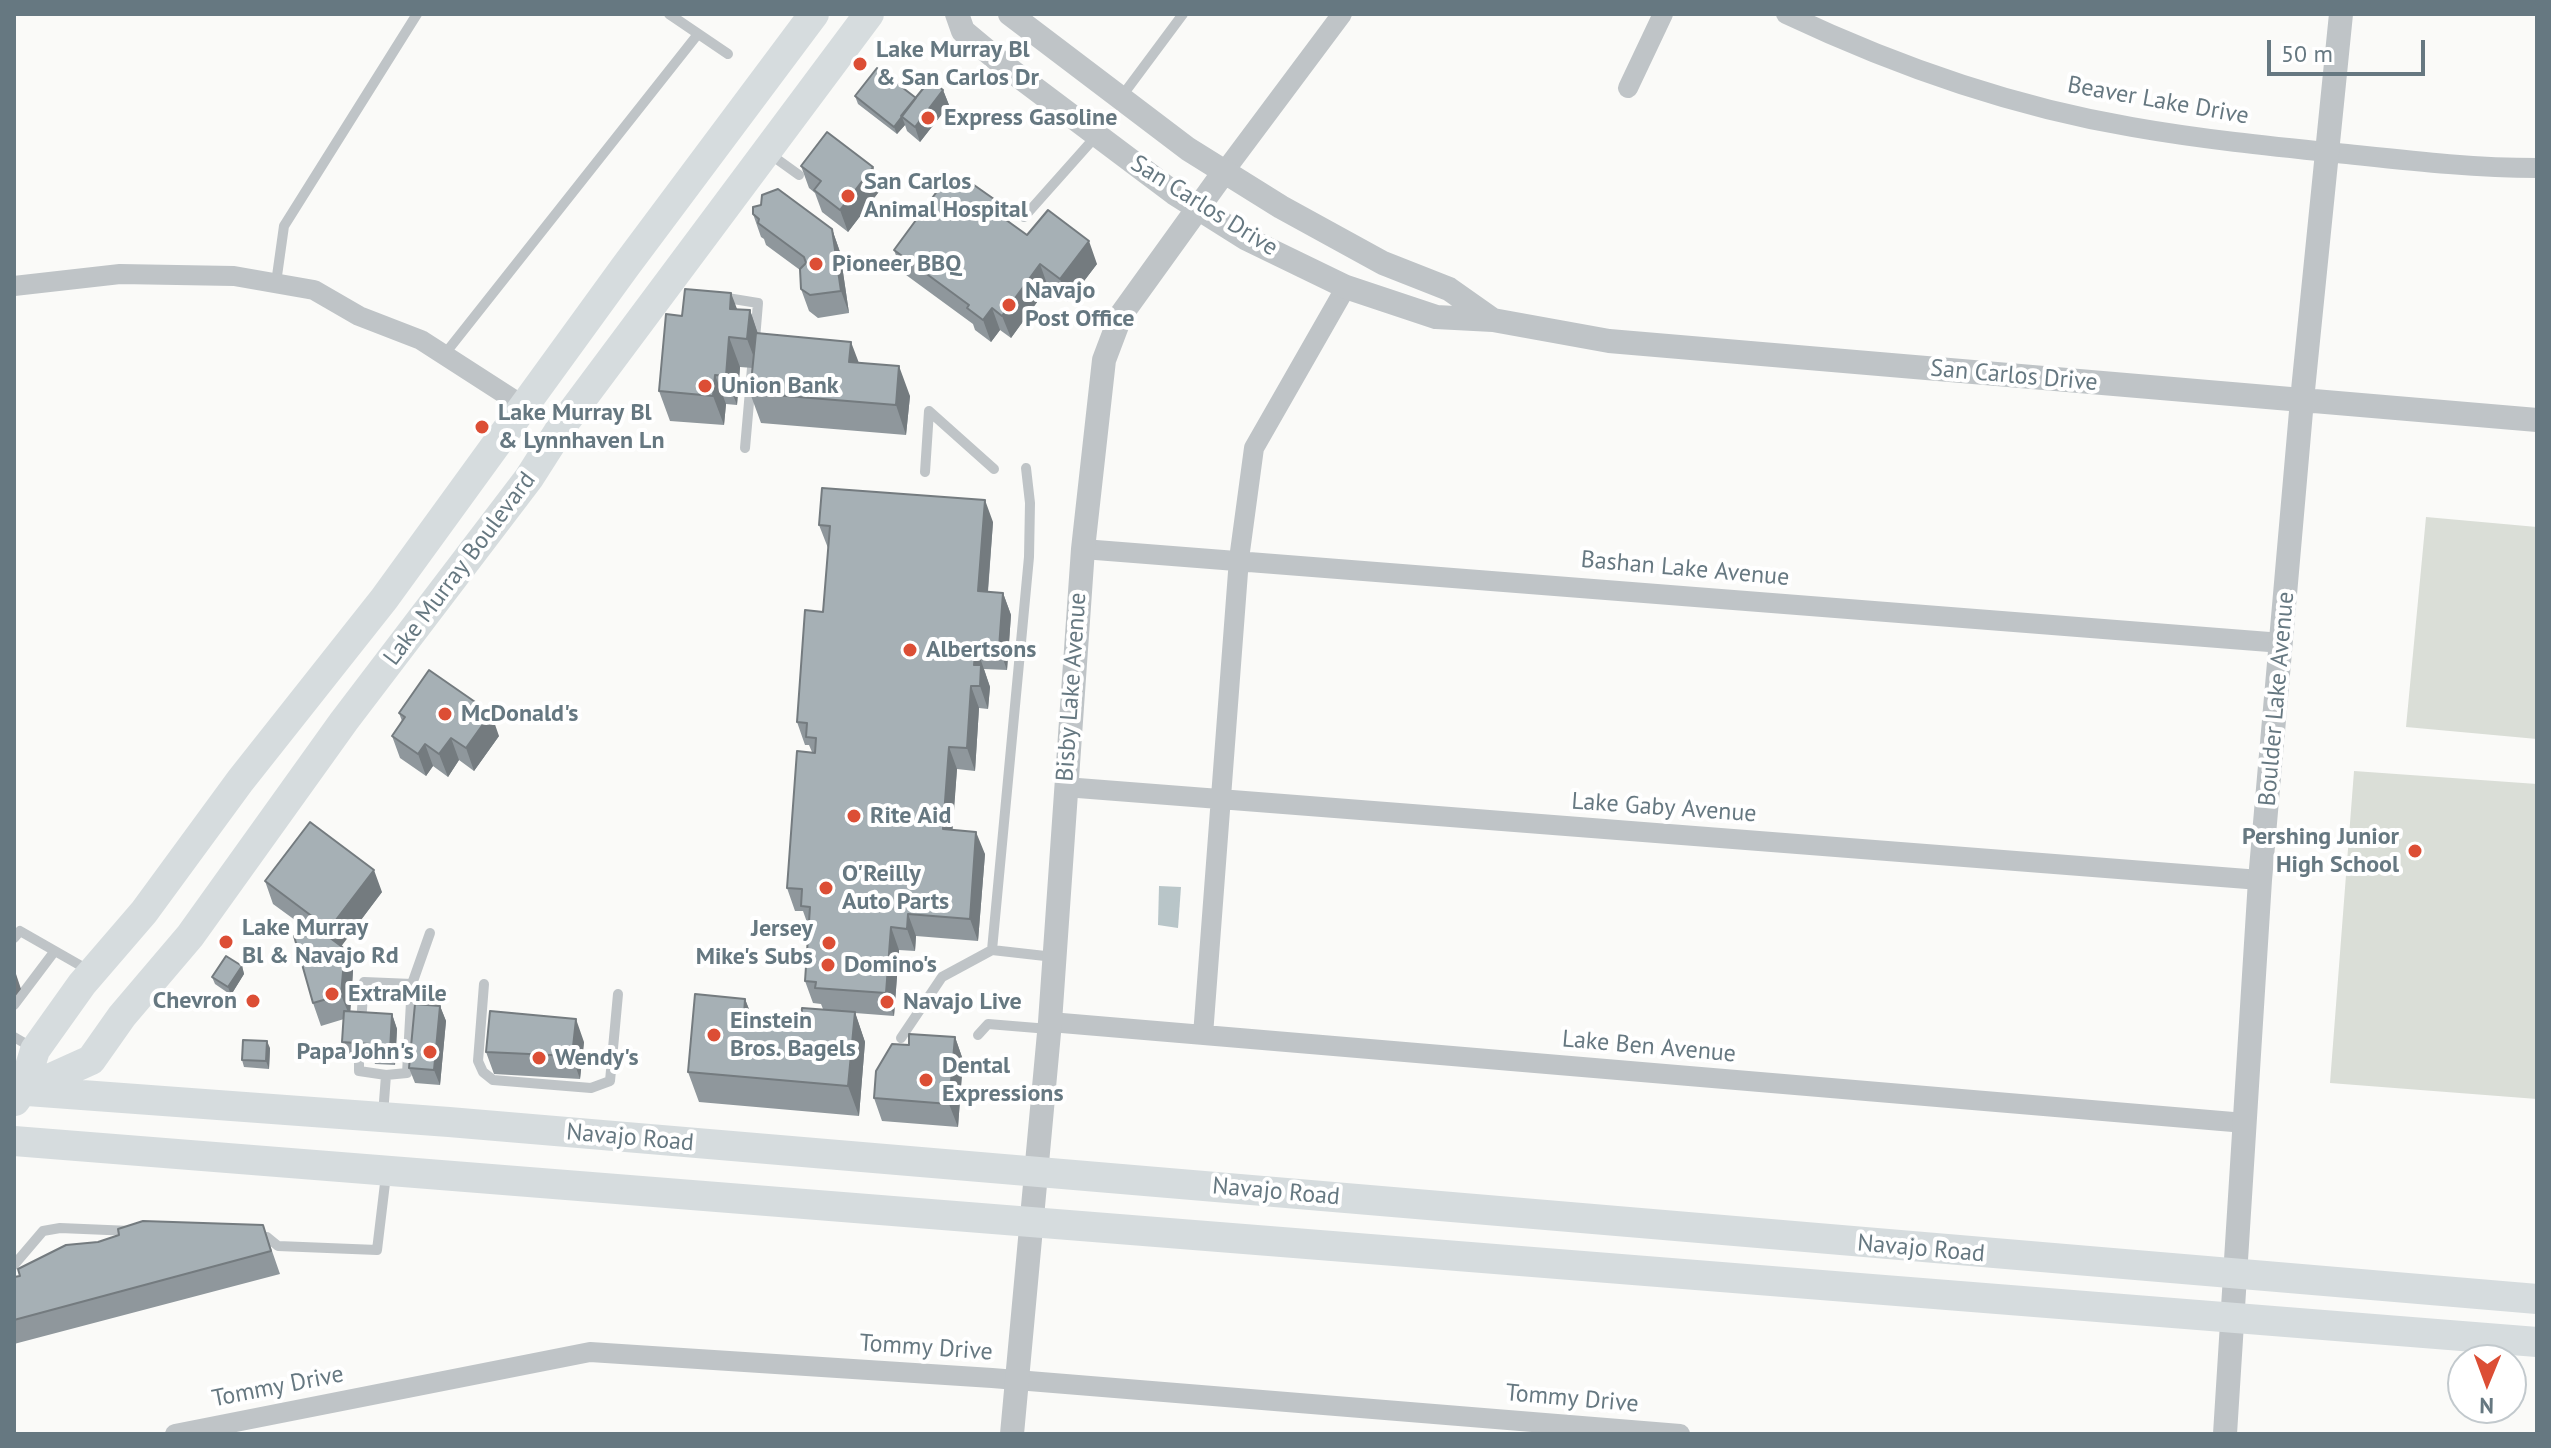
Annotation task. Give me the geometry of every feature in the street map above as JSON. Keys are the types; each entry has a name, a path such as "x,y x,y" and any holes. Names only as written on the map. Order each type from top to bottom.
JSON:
{"main road":[{"name":"Lake Murray Boulevard","path":"17,1094 25,1043 144,912 240,781 384,599 814,14"},
{"name":"Lake Murray Boulevard","path":"17,1094 91,1060 122,1016 190,936 344,721 529,478 564,423 672,289 766,151 869,14"},
{"path":"564,423 558,401 570,344"},
{"path":"525,407 529,422 529,478"},
{"name":"Navajo Road","path":"17,1094 383,1117 2235,1276 2537,1299"},
{"name":"Navajo Road","path":"14,1141 387,1168 2537,1342"},
{"path":"510,1178 541,1167 635,1174 651,1169 662,1156 667,1141"}],"street":[{"name":"San Carlos Drive","path":"957,14 963,31 1097,135 1198,208 1247,239 1346,287 1436,317 1493,320 1609,341 2537,420"},
{"name":"San Carlos Drive","path":"1010,14 1224,172 1383,263 1449,289 1493,320"},
{"name":"Bisby Lake Avenue","path":"1012,1434 1049,1026 1083,549 1104,360 1121,315 1342,14"},
{"path":"1628,88 1663,14"},
{"name":"Beaver Lake Drive","path":"1786,14 1838,38 2012,100 2129,127 2475,167 2537,168"},
{"name":"Boulder Lake Avenue","path":"2225,1434 2260,880 2302,400 2341,14"},
{"path":"14,286 120,274 234,276 314,290 359,316 421,340 525,407"},
{"path":"1203,1035 1239,559 1254,448 1346,287"},
{"name":"Bashan Lake Avenue","path":"1083,549 2282,643"},
{"name":"Lake Gaby Avenue","path":"1065,787 2260,880"},
{"name":"Lake Ben Avenue","path":"1049,1026 1203,1035 2245,1123"},
{"name":"Tommy Drive","path":"175,1434 590,1352 1016,1380 1680,1434"}],"lane":[{"path":"276,283 284,226 417,14"},
{"path":"669,14 728,54"},
{"path":"1121,98 1183,14"},
{"path":"444,355 698,34"},
{"path":"1024,217 1097,135"},
{"path":"766,151 799,175"},
{"path":"711,295 758,303 755,339"},
{"path":"745,448 752,368"},
{"path":"925,472 929,411 994,469"},
{"path":"992,950 1029,557 1030,503 1026,468"},
{"path":"14,938 20,931 92,972"},
{"path":"359,1058 359,1071 386,1075 407,1073 412,984 430,933"},
{"path":"901,1038 942,977 992,950 1054,957"},
{"path":"14,1005 54,952"},
{"path":"361,1026 364,982 412,984"},
{"path":"484,984 478,1061 483,1072 493,1080 591,1088 610,1081 618,994"},
{"path":"978,1035 988,1024 1049,1026"},
{"path":"383,1117 386,1075"},
{"path":"235,1236 267,1237 278,1246 377,1250 387,1168"},
{"path":"14,1265 43,1231 60,1228 140,1231"}],"shaded area":[{"path":"2426,517 2537,527 2537,739 2406,727"},
{"path":"2354,771 2537,784 2537,1099 2330,1083"},
{"path":"1159,886 1181,887 1178,928 1158,925"}],"building":[{"name":"Express Gasoline","path":"877,68 916,98 894,127 855,96"},
{"path":"930,80 943,90 915,127 901,116"},
{"path":"827,132 873,167 840,210 814,190 821,181 801,166"},
{"path":"949,175 961,183 964,178 1001,204 995,212 1027,235 1048,210 1089,241 1060,279 1040,264 1002,316 992,308 983,320 967,308 969,305 894,250"},
{"name":"Pioneer BBQ","path":"778,189 832,229 841,291 810,295 801,289 800,269 806,263 804,257 758,223 753,207 761,205 762,195"},
{"path":"685,289 731,293 730,309 750,310 747,339 729,337 726,376 715,375 713,396 659,391 666,314 682,316"},
{"path":"756,333 851,342 849,362 899,366 896,405 750,393"},
{"path":"822,488 985,500 978,591 1003,593 999,648 976,646 974,665 981,665 980,686 971,686 967,748 949,747 943,829 976,832 970,919 908,914 907,929 891,927 886,993 815,988 816,982 805,981 810,907 801,906 802,889 787,888 797,751 815,753 816,738 806,737 807,723 797,722 805,610 823,612 830,526 819,525"},
{"path":"429,670 491,713 466,748 451,738 439,754 425,744 418,754 392,736 405,717 399,713"},
{"path":"310,822 374,870 329,929 265,881"},
{"path":"318,929 345,949 341,995 313,1003 294,936"},
{"path":"226,956 242,966 228,987 212,977"},
{"path":"695,994 745,999 744,1014 801,1019 802,1008 855,1012 848,1086 688,1072"},
{"path":"415,1004 440,1006 434,1070 409,1068"},
{"path":"344,1011 392,1014 390,1050 369,1049 369,1044 342,1042"},
{"path":"490,1011 576,1019 572,1056 486,1052"},
{"path":"909,1034 955,1037 949,1104 874,1098 876,1071 892,1044 909,1045"},
{"path":"243,1040 267,1041 266,1061 242,1060"},
{"path":"143,1221 263,1225 271,1251 14,1320 14,1277 20,1276 18,1269 66,1245 98,1242 119,1235 118,1229"}],"place":[{"name":"Lake Murray Bl & San Carlos Dr","path":"860,64"},
{"name":"Express Gasoline","path":"928,118"},
{"name":"San Carlos Animal Hospital","path":"848,196"},
{"name":"Pioneer BBQ","path":"816,264"},
{"name":"Navajo Post Office","path":"1009,305"},
{"name":"Union Bank","path":"705,386"},
{"name":"Lake Murray Bl & Lynnhaven Ln","path":"482,427"},
{"name":"Albertsons","path":"910,650"},
{"name":"McDonald's","path":"445,714"},
{"name":"Rite Aid","path":"854,816"},
{"name":"Pershing Junior High School","path":"2415,851"},
{"name":"O'Reilly Auto Parts","path":"826,888"},
{"name":"Lake Murray Bl & Navajo Rd","path":"226,942"},
{"name":"Jersey Mike's Subs","path":"829,943"},
{"name":"Domino's","path":"828,965"},
{"name":"ExtraMile","path":"332,994"},
{"name":"Chevron","path":"253,1001"},
{"name":"Navajo Live","path":"887,1002"},
{"name":"Einstein Bros. Bagels","path":"714,1035"},
{"name":"Papa John's","path":"430,1052"},
{"name":"Wendy's","path":"539,1058"},
{"name":"Dental Expressions","path":"926,1080"}]}
